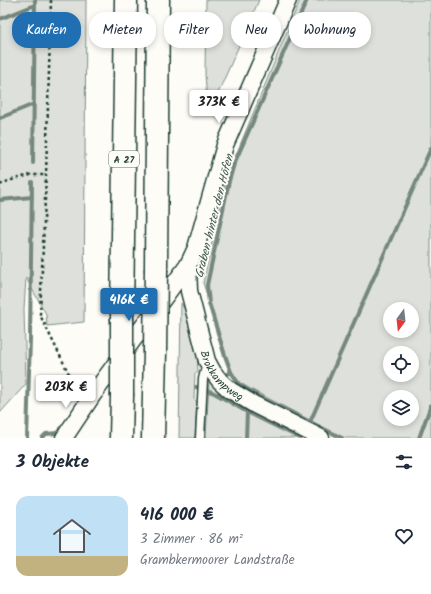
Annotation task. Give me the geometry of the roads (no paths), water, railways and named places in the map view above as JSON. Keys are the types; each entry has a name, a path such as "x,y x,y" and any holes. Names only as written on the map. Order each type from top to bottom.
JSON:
{"highway":[{"name":"A 27","path":"121,438 126,0"},
{"path":"153,438 158,0"}],"street":[{"path":"64,438 92,396 188,265 196,248 225,145 288,0"},
{"name":"Brokkampweg","path":"188,265 189,291 208,361 213,372 230,390 255,405 321,438"}],"lane":[{"path":"200,438 203,379 208,361"}],"waterway":[{"path":"33,163 35,0"},
{"name":"Graben hinter den Höfen","path":"228,374 231,372 209,303 207,285 234,164 307,0"},
{"path":"0,19 35,5"},
{"path":"0,118 34,104"},
{"path":"310,422 431,148"},
{"path":"27,438 32,182"},
{"path":"0,200 32,197"},
{"path":"231,372 239,384 258,396 342,438"},
{"name":"Graben hinter den Höfen","path":"196,387 218,395 219,393"},
{"path":"218,395 247,412 300,438"},
{"path":"419,438 431,405"},
{"path":"246,438 247,412"},
{"name":"Graben hinter den Höfen","path":"42,438 46,434 57,433"}]}
